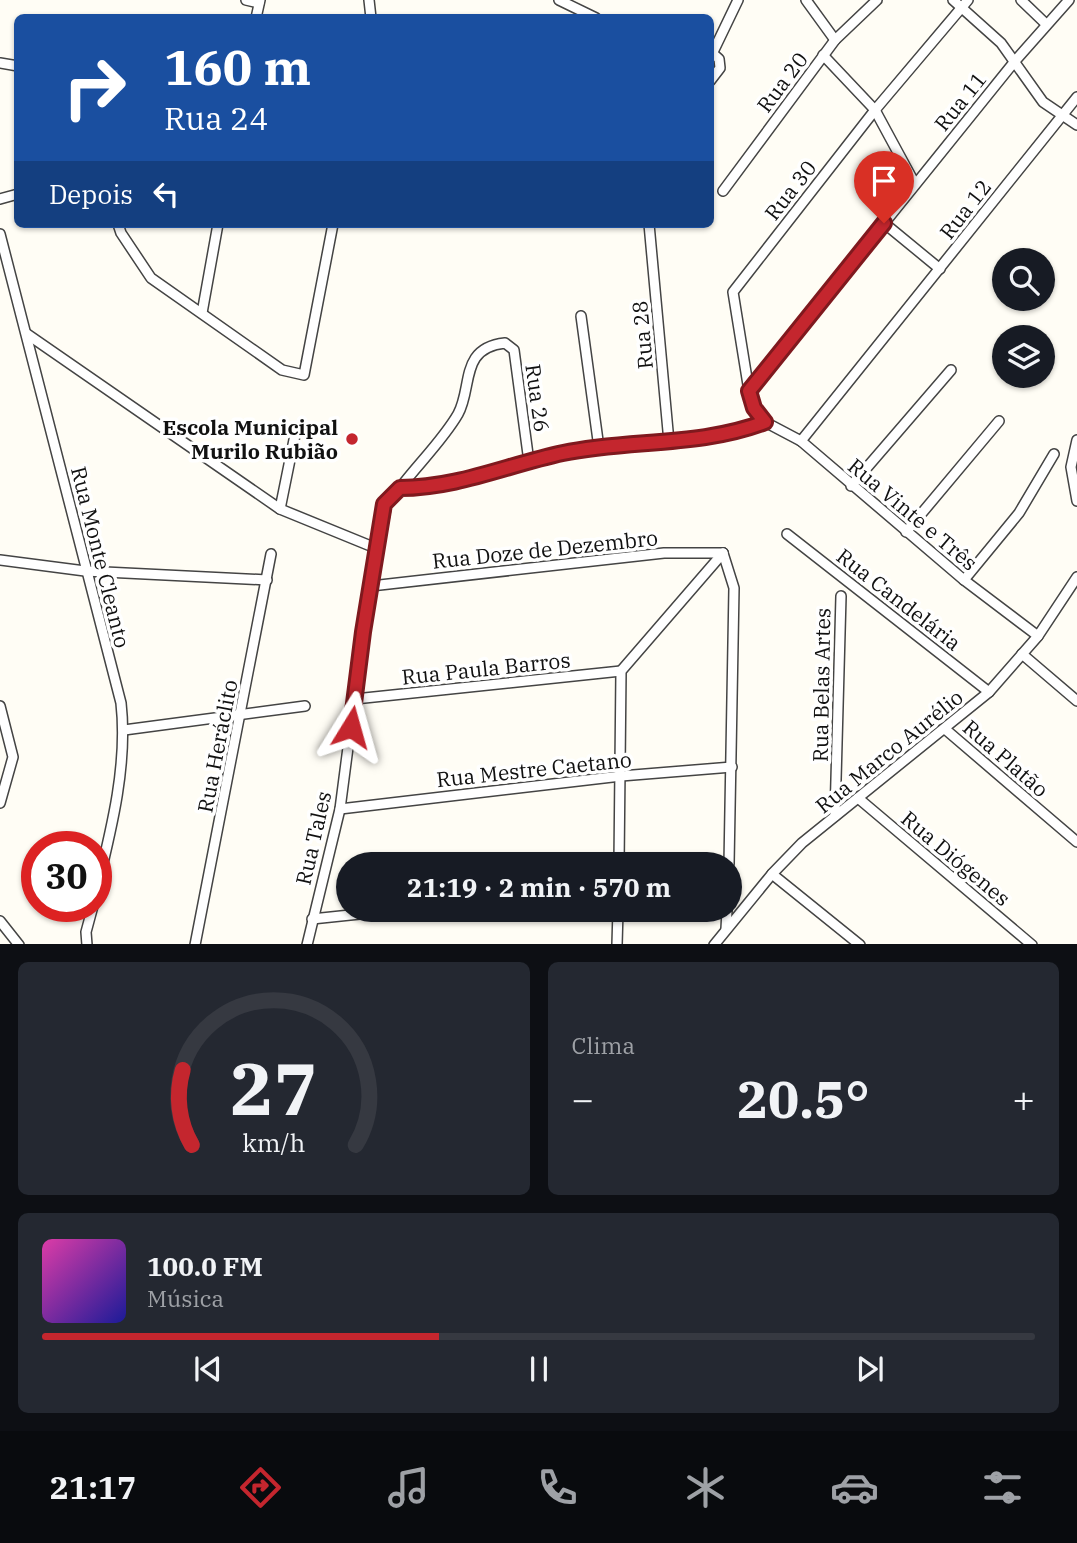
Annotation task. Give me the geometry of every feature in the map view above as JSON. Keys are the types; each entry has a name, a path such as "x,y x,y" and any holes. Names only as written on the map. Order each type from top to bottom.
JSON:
{"street":[{"path":"246,0 259,1"},
{"path":"559,0 588,14"},
{"path":"714,47 738,0"},
{"path":"806,0 835,40"},
{"name":"Rua 20","path":"723,191 835,40 877,0"},
{"path":"953,0 965,4 1000,43 1043,102 1077,125"},
{"path":"1021,0 1046,24"},
{"name":"Rua 11","path":"749,391 1014,61 1069,0"},
{"name":"Rua 30","path":"749,391 733,292 875,110 965,4"},
{"path":"714,55 720,68 714,76"},
{"path":"823,55 875,110 915,184"},
{"name":"Rua 12","path":"801,441 1077,97"},
{"path":"884,223 940,269"},
{"path":"119,228 152,278 282,370 304,375 332,228"},
{"path":"202,313 217,228"},
{"name":"Rua 28","path":"649,228 669,442"},
{"name":"Rua Monte Cleanto","path":"0,234 121,703 124,730 111,831"},
{"path":"581,316 599,448"},
{"path":"27,334 280,509 378,549"},
{"name":"Rua 26","path":"505,344 514,350 529,462"},
{"name":"Rua Tales","path":"307,944 340,809 384,504 457,414 465,379 481,352 490,345 505,344"},
{"path":"851,486 951,370"},
{"path":"396,490 452,484 529,462 599,448 669,442 747,429 765,422 754,408 749,391"},
{"path":"906,532 999,421"},
{"name":"Rua Vinte e Três","path":"765,422 801,441 964,580 1038,636"},
{"path":"280,509 296,430"},
{"path":"1077,440 1070,467 1077,501"},
{"path":"964,580 1019,513 1054,454"},
{"name":"Rua Candelária","path":"788,534 989,692"},
{"name":"Rua Doze de Dezembro","path":"371,586 664,553 723,553"},
{"path":"619,852 621,671 723,553"},
{"path":"723,553 733,588 729,852"},
{"name":"Rua Heráclito","path":"195,944 242,714 271,554"},
{"path":"0,560 85,570 267,580"},
{"name":"Rua Marco Aurélio","path":"714,944 772,874 835,816 989,692 1038,636 1077,577"},
{"name":"Rua Belas Artes","path":"835,816 841,596"},
{"path":"1023,654 1077,701"},
{"name":"Rua Paula Barros","path":"355,699 621,671"},
{"path":"0,706 13,757 0,803"},
{"path":"124,730 305,706"},
{"name":"Rua Platão","path":"945,729 1077,842"},
{"name":"Rua Mestre Caetano","path":"340,809 621,776 732,767"},
{"name":"Rua Diógenes","path":"858,798 1032,944"},
{"path":"772,874 860,944"},
{"path":"312,919 336,916"},
{"path":"0,922 19,944"},
{"path":"87,944 89,922"},
{"path":"617,944 618,922"},
{"path":"726,922 726,929"}],"place":[{"name":"Escola Municipal Murilo Rubião","path":"352,439"}],"route":[{"path":"351,727 384,504 393,492 400,488 452,484 564,453 669,442 747,429 765,422 754,408 749,391 884,223"}]}
